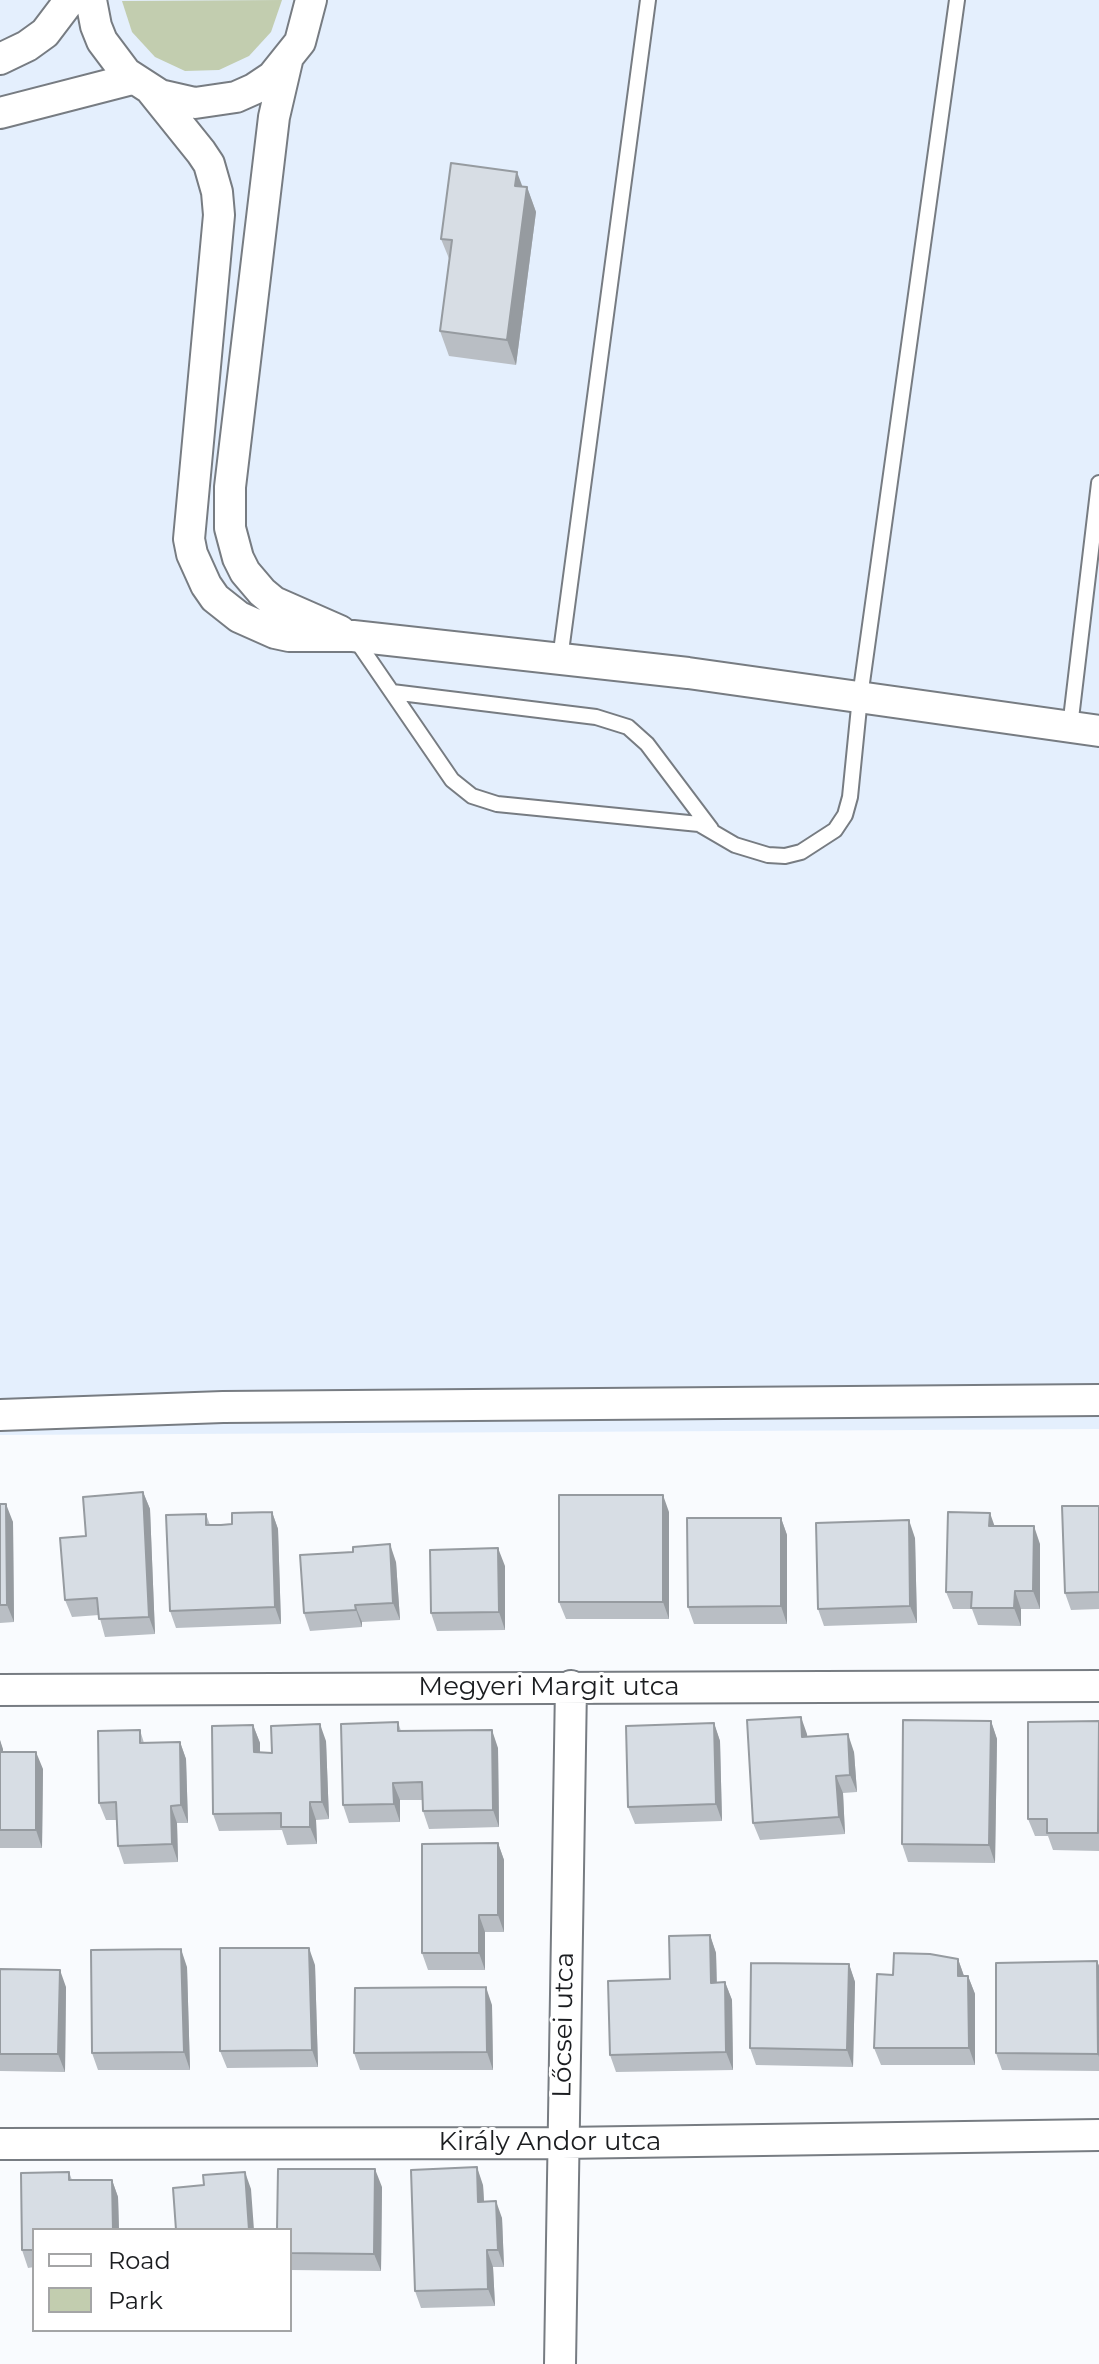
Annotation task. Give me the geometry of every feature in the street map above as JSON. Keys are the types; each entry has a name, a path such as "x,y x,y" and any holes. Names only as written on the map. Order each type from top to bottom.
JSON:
{"street":[{"path":"0,59 45,33 70,0"},
{"path":"91,0 96,26 106,48 192,139 209,164 215,180 219,203 189,539 198,571 215,598 225,607 255,625 289,636 353,636 688,673 1084,729"},
{"path":"0,113 142,85 185,102 226,100 263,84 287,61 304,32 311,0"},
{"path":"287,61 274,117 230,487 230,528 238,558 262,592 274,602 353,636"},
{"path":"0,1415 223,1407 1099,1400"},
{"name":"Lőcsei utca","path":"560,2364 571,1686"},
{"name":"Megyeri Margit utca","path":"0,1690 1099,1686"},
{"name":"Király Andor utca","path":"0,2144 562,2143 1099,2135"}],"lane":[{"path":"560,659 648,0"},
{"path":"353,636 452,780 472,796 497,804 699,824 744,848 768,855 785,856 801,852 835,830 845,815 850,797 860,697 957,0"},
{"path":"1084,729 1099,483"},
{"path":"392,692 596,717 628,727 647,744 711,829"}],"shaded area":[{"path":"0,0 1099,0 1099,1429 0,1435"}],"green space":[{"path":"282,0 271,32 249,56 219,70 185,71 155,57 132,32 122,1"}],"building":[{"path":"451,163 517,172 515,186 527,187 507,340 440,331 452,240 441,239"},
{"path":"143,1492 149,1617 99,1619 97,1598 65,1600 60,1538 86,1536 83,1497"},
{"path":"559,1495 663,1495 663,1602 559,1602"},
{"path":"0,1504 6,1504 7,1605 0,1605"},
{"path":"1062,1506 1099,1506 1099,1592 1065,1593"},
{"path":"272,1512 275,1607 170,1611 166,1515 206,1514 206,1525 221,1525 232,1524 232,1513"},
{"path":"948,1512 990,1513 989,1526 1034,1526 1033,1591 1015,1591 1014,1608 971,1608 972,1592 946,1592"},
{"path":"687,1518 781,1518 781,1606 688,1607"},
{"path":"909,1520 910,1606 818,1609 816,1523"},
{"path":"390,1544 393,1603 355,1605 356,1610 304,1613 300,1555 353,1552 353,1547"},
{"path":"498,1548 499,1612 431,1613 430,1550"},
{"path":"801,1717 802,1737 848,1734 850,1775 836,1776 839,1817 753,1823 747,1720"},
{"path":"903,1720 991,1721 989,1845 902,1844"},
{"path":"1099,1721 1098,1833 1047,1833 1047,1819 1028,1819 1028,1722"},
{"path":"398,1722 398,1731 492,1730 493,1810 423,1811 422,1782 393,1783 394,1804 343,1805 341,1724"},
{"path":"714,1723 716,1804 628,1807 626,1726"},
{"path":"320,1724 322,1802 310,1802 310,1827 281,1827 281,1813 213,1814 212,1726 253,1725 254,1752 272,1753 271,1726"},
{"path":"140,1730 140,1743 180,1742 181,1805 171,1806 172,1844 118,1846 116,1802 99,1803 98,1731"},
{"path":"0,1752 36,1752 36,1830 0,1830"},
{"path":"498,1843 498,1915 479,1915 479,1953 422,1953 422,1844"},
{"path":"710,1935 711,1983 725,1982 726,2052 610,2055 608,1981 670,1979 669,1936"},
{"path":"220,1948 309,1948 312,2050 220,2051"},
{"path":"181,1949 184,2052 92,2053 91,1950"},
{"path":"894,1953 958,1959 958,1976 968,1976 969,2048 874,2048 877,1974 893,1975"},
{"path":"1097,1961 1098,2054 996,2053 996,1963"},
{"path":"751,1963 849,1964 847,2050 750,2048"},
{"path":"0,1969 60,1970 58,2054 0,2054"},
{"path":"486,1987 487,2052 354,2053 355,1988"},
{"path":"477,2167 478,2202 496,2201 498,2250 487,2250 488,2289 415,2291 411,2170"},
{"path":"278,2169 375,2169 374,2254 292,2253 292,2228 277,2228"},
{"path":"69,2172 69,2180 112,2180 113,2228 32,2228 32,2250 22,2250 21,2173"},
{"path":"245,2172 249,2228 176,2228 173,2188 204,2185 203,2175"}]}
